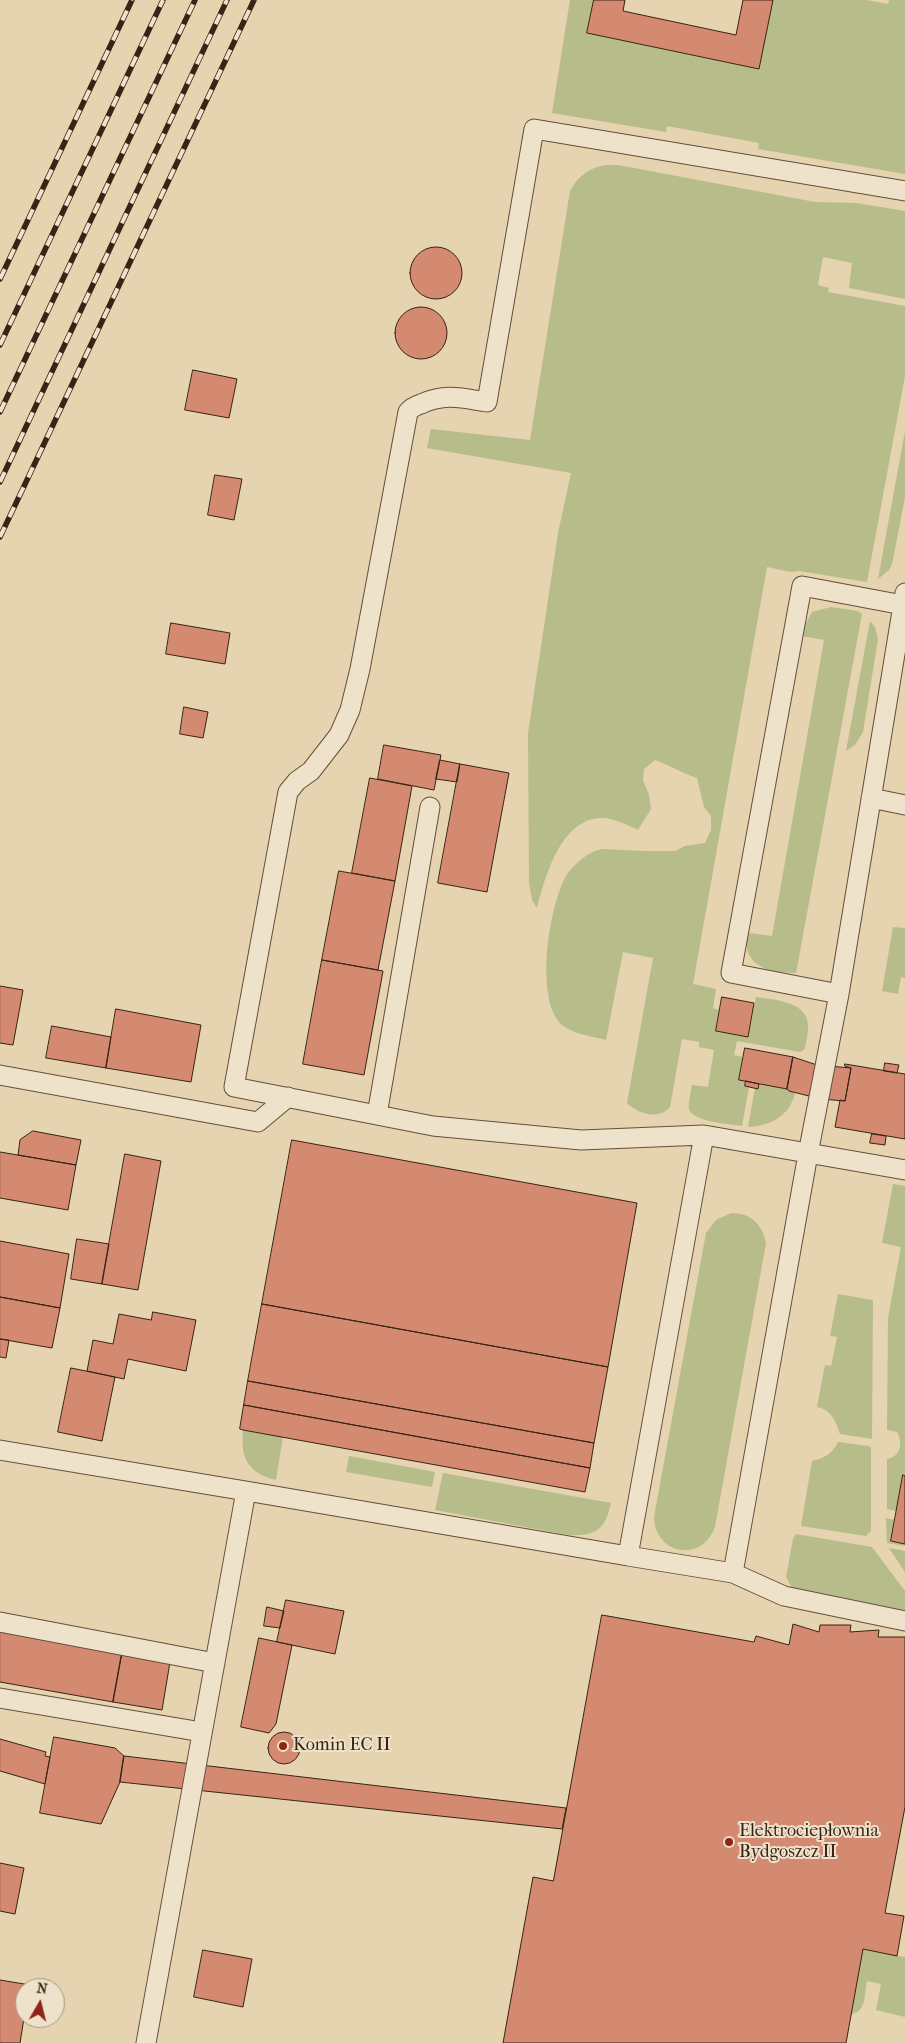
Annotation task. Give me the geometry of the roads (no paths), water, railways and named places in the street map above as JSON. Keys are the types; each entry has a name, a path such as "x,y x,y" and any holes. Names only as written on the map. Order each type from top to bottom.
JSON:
{"lane":[{"path":"905,191 534,129 488,402 447,396 432,398 411,408 408,412 362,660 350,710 339,735 311,772 297,782 288,792 234,1087 433,1126 581,1140 704,1135 905,1170"},
{"path":"733,1573 808,1154 839,994 904,599 802,586 730,973 839,994"},
{"path":"871,798 905,805"},
{"path":"378,1115 430,807"},
{"path":"0,1075 258,1122 288,1097"},
{"path":"628,1556 704,1135"},
{"path":"0,1450 733,1573 784,1596 905,1621"},
{"path":"146,2043 246,1491"},
{"path":"0,1622 215,1663"},
{"path":"0,1698 202,1732"}],"railway":[{"path":"0,279 132,0"},
{"path":"0,345 163,0"},
{"path":"0,412 195,0"},
{"path":"0,482 227,0"},
{"path":"0,537 254,0"}],"place":[{"name":"Komin EC II","path":"283,1746"},
{"name":"Elektrociepłownia Bydgoszcz II","path":"729,1842"}]}
